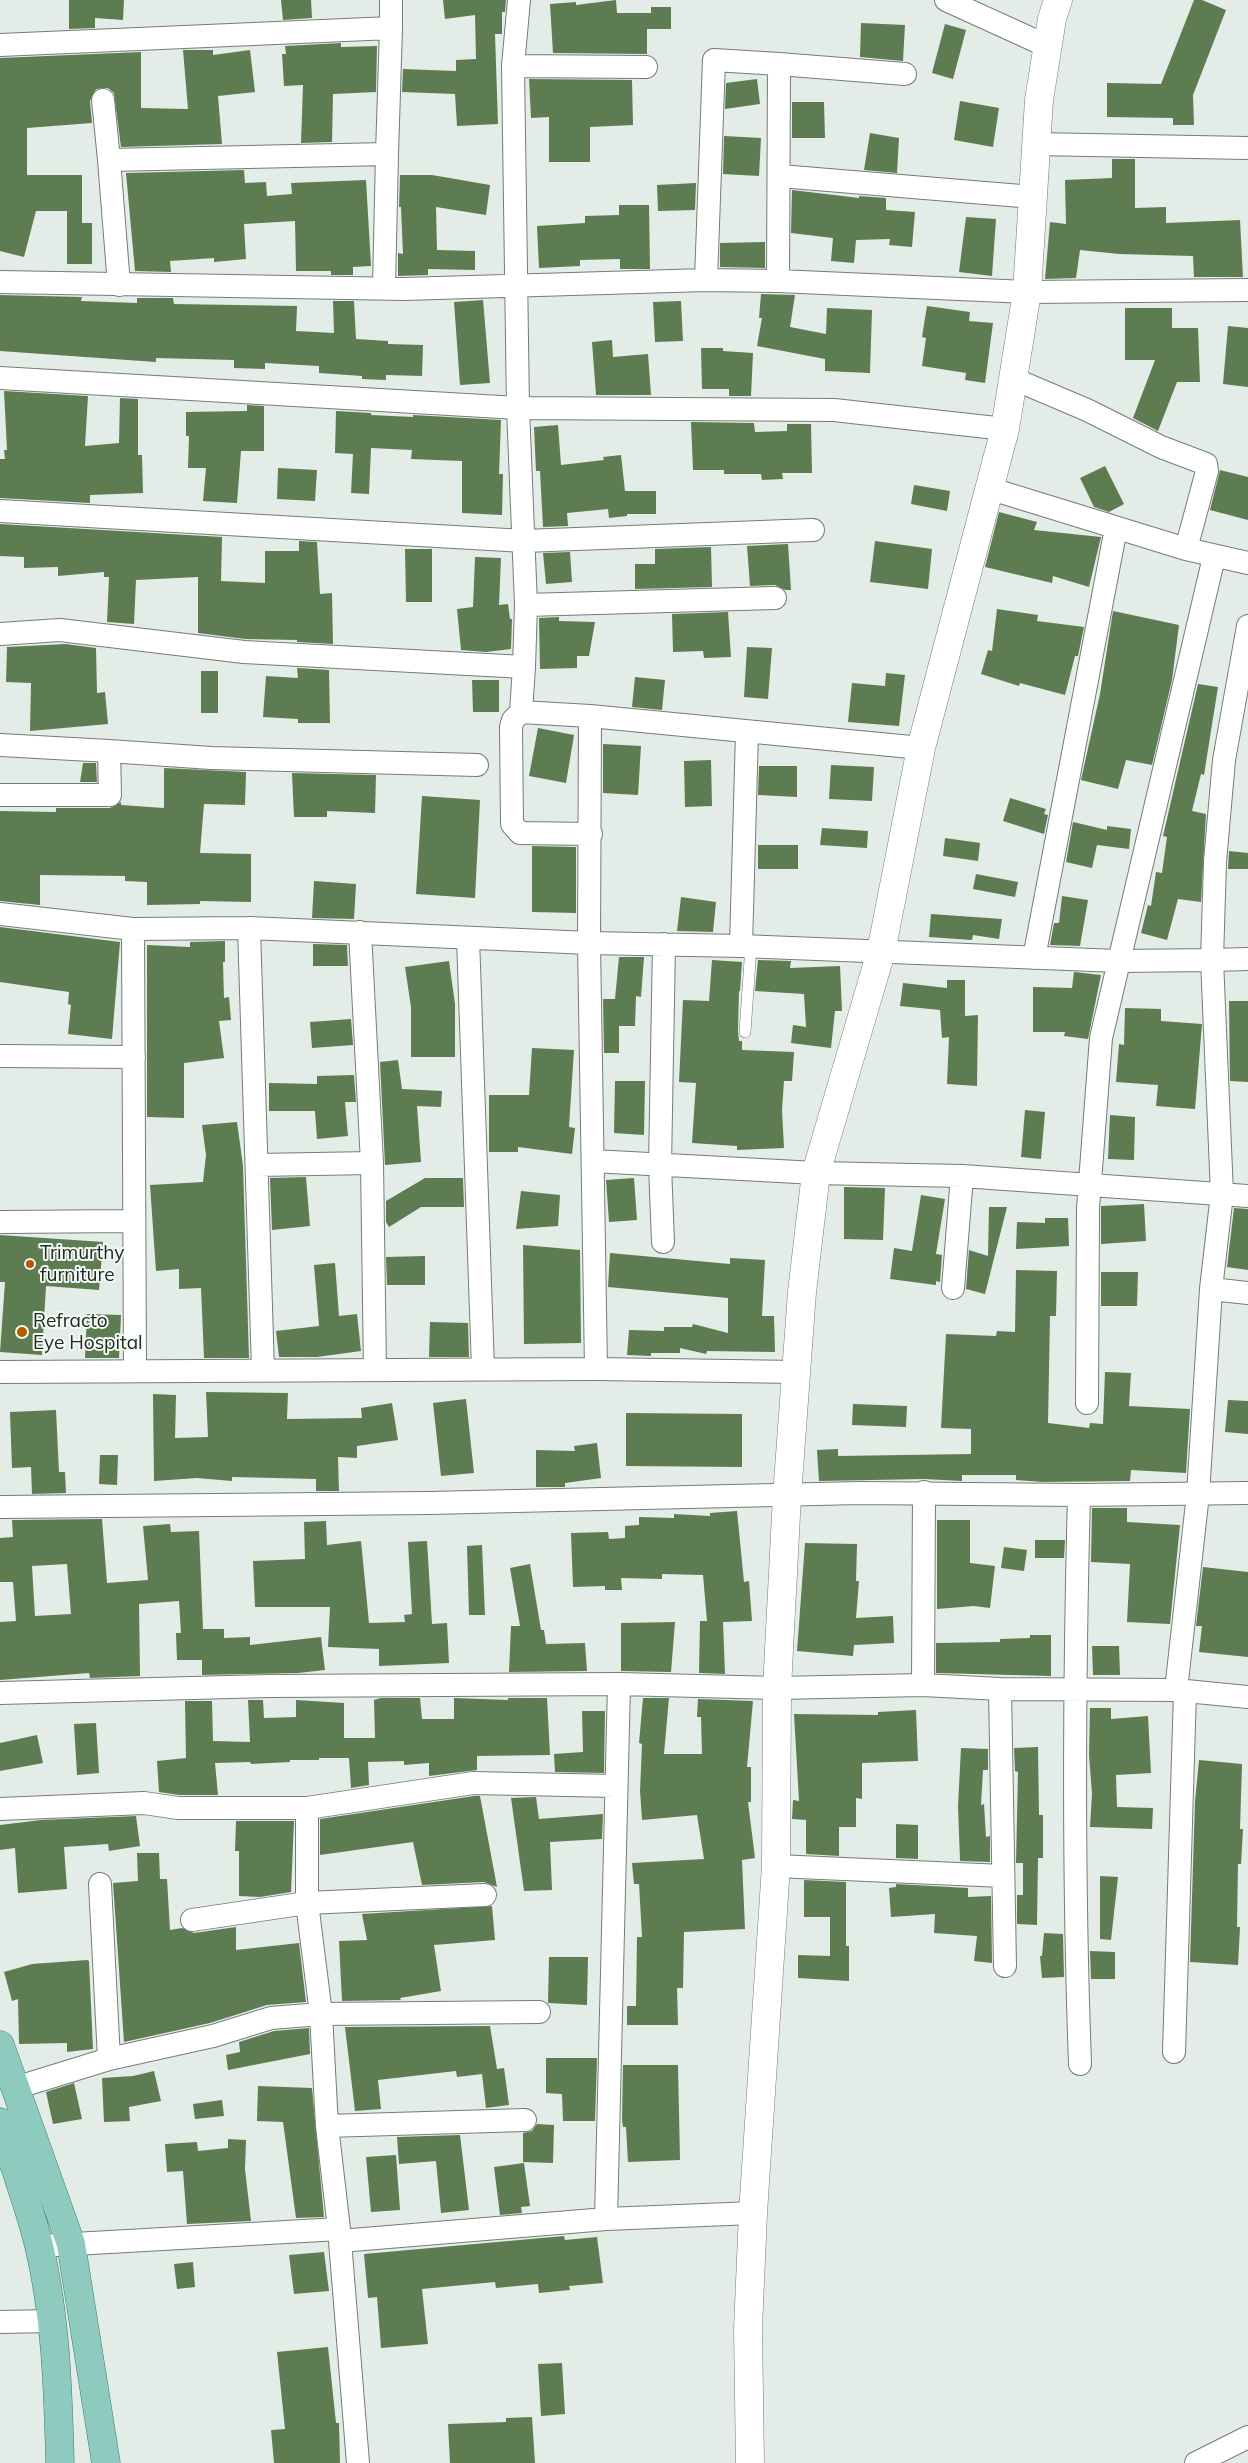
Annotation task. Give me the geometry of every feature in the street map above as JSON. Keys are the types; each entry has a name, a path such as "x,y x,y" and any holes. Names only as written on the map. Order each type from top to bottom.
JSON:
{"main road":[{"path":"0,2045 70,2244 106,2463"},
{"path":"0,2122 39,2246 51,2322 58,2400 60,2463"}],"street":[{"path":"384,287 391,0"},
{"path":"519,0 514,66 516,285 518,408 526,606 521,712 513,720 511,727 512,824 520,833 591,834"},
{"path":"946,0 1047,46"},
{"path":"750,2463 748,2329 753,2213 776,1866 777,1688 787,1496 802,1292 816,1173 881,952 921,748 1005,429 1027,292 1039,100 1052,19 1058,0"},
{"path":"0,45 391,28"},
{"path":"706,280 714,60 905,74"},
{"path":"778,281 780,176 779,64"},
{"path":"514,66 646,67"},
{"path":"103,100 119,284"},
{"path":"1036,144 1248,148"},
{"path":"109,160 387,154"},
{"path":"780,176 1033,197"},
{"path":"0,282 384,287 706,280 778,281 1027,292 1248,290"},
{"path":"0,378 518,408 834,410 1005,429"},
{"path":"1014,379 1086,410 1160,447 1206,464 1207,471 1186,549"},
{"path":"988,488 1186,549 1214,557 1248,563"},
{"path":"0,511 524,541 813,530"},
{"path":"1034,958 1116,528"},
{"path":"1087,1403 1088,1208 1102,1038 1118,961 1214,557"},
{"path":"526,606 775,598"},
{"path":"1174,2052 1181,1691 1198,1494 1211,1288 1222,1194 1212,960 1215,862 1224,760 1248,626"},
{"path":"0,634 60,630 244,652 524,668"},
{"path":"521,712 590,716 921,748"},
{"path":"590,716 591,834 589,943 596,1369"},
{"path":"746,946 747,732"},
{"path":"0,745 211,758 477,765"},
{"path":"0,795 110,795 109,751"},
{"path":"0,914 133,929 249,928 589,943 746,946 1118,961 1248,960"},
{"path":"249,928 263,1370"},
{"path":"133,929 135,1371"},
{"path":"360,932 372,1163 375,1370"},
{"path":"468,938 483,1369"},
{"path":"663,1242 660,1166 664,944"},
{"path":"0,1056 134,1057"},
{"path":"593,1161 816,1173 962,1176 1248,1196"},
{"path":"257,1165 372,1163"},
{"path":"952,1288 962,1176"},
{"path":"0,1222 134,1221"},
{"path":"1211,1288 1248,1293"},
{"path":"0,1372 596,1369 797,1372"},
{"path":"0,1507 430,1503 924,1492 1079,1495 1248,1493"},
{"path":"923,1685 924,1492"},
{"path":"1079,1495 1074,1688 1076,1955 1080,2064"},
{"path":"0,1693 269,1686 619,1684 777,1688 923,1685 1000,1689 1074,1688 1181,1691 1248,1697"},
{"path":"606,2219 615,1786 619,1684"},
{"path":"1000,1689 1005,1966"},
{"path":"0,1809 144,1802 178,1808 307,1808 473,1784 615,1786"},
{"path":"307,1808 307,1904 321,2014 328,2126 340,2235 358,2463"},
{"path":"776,1866 1003,1876"},
{"path":"100,1884 109,2059"},
{"path":"192,1920 307,1904 485,1895"},
{"path":"15,2088 109,2059 212,2036 271,2018 321,2014 539,2012"},
{"path":"328,2126 525,2120"},
{"path":"39,2246 340,2235 606,2219 753,2213"},
{"path":"0,2322 51,2322"},
{"path":"1196,2463 1248,2437"}],"lane":[{"path":"744,1032 746,946"}],"building":[{"path":"69,0 124,0 123,20 95,18 95,28 69,29"},
{"path":"281,0 311,0 312,18 283,20"},
{"path":"443,0 506,0 505,12 502,12 502,34 495,34 498,124 457,126 455,94 402,92 403,69 456,71 456,60 476,59 475,15 445,19"},
{"path":"616,0 617,13 651,13 651,7 671,7 671,29 647,29 647,54 553,53 550,4 576,2 576,5"},
{"path":"1194,0 1202,0 1226,10 1193,95 1194,125 1173,125 1173,118 1107,117 1107,83 1161,84"},
{"path":"861,23 905,25 903,61 860,57"},
{"path":"945,24 966,30 953,79 932,73"},
{"path":"341,43 341,47 377,46 376,92 333,94 332,142 301,143 303,85 284,86 282,54 286,54 285,46"},
{"path":"183,50 213,50 213,55 250,50 255,92 218,96 222,144 121,147 114,93 108,88 96,89 90,101 92,123 27,128 27,175 82,175 82,223 92,223 92,264 67,264 67,211 36,211 24,257 0,251 0,58 141,52 141,108 188,109"},
{"path":"529,79 632,80 633,125 590,127 590,162 549,162 549,117 531,118"},
{"path":"757,79 760,104 725,109 726,83"},
{"path":"960,101 999,108 993,147 954,140"},
{"path":"792,102 824,102 825,138 792,138"},
{"path":"870,133 899,138 897,173 864,170"},
{"path":"724,136 761,138 759,176 723,174"},
{"path":"1112,159 1135,159 1135,208 1166,207 1166,223 1240,220 1243,277 1194,277 1193,256 1119,254 1080,250 1076,278 1045,279 1050,222 1066,224 1065,180 1112,178"},
{"path":"244,170 245,183 266,182 267,196 292,194 291,183 366,180 371,266 353,267 353,275 331,275 331,271 296,271 295,221 244,224 246,259 214,262 214,258 170,261 171,272 135,271 126,173"},
{"path":"400,175 432,175 490,185 486,215 436,207 437,250 475,251 475,270 428,269 428,275 398,276 398,253 403,254 401,207 399,207"},
{"path":"696,183 695,210 658,211 657,185"},
{"path":"792,190 859,198 859,196 886,198 886,210 915,212 912,247 889,245 890,239 856,240 854,263 831,261 833,238 791,233"},
{"path":"619,205 649,205 650,269 620,269 620,259 580,260 580,266 539,268 537,226 585,223 585,216 619,215"},
{"path":"966,217 996,219 992,276 959,272"},
{"path":"765,242 765,268 720,267 720,243"},
{"path":"761,294 795,295 790,327 826,334 827,308 872,310 870,373 825,371 825,359 757,346 762,318 759,318"},
{"path":"0,295 82,297 81,301 137,303 137,298 173,298 174,304 297,306 296,331 334,333 333,301 354,301 356,339 388,341 388,344 423,345 422,376 386,375 386,380 362,379 362,376 319,373 319,366 265,363 265,369 234,368 234,360 156,358 156,362 0,351"},
{"path":"483,300 490,383 460,385 454,302"},
{"path":"681,301 683,341 655,342 653,302"},
{"path":"927,306 970,312 969,321 993,323 985,383 965,380 966,373 922,366 926,338 922,337"},
{"path":"1125,308 1172,308 1172,328 1198,328 1200,382 1177,382 1158,431 1133,418 1155,360 1125,360"},
{"path":"1228,326 1248,328 1248,387 1223,384"},
{"path":"612,340 613,357 648,354 651,395 596,395 592,342"},
{"path":"701,348 723,348 723,351 753,353 751,396 729,396 729,389 702,389"},
{"path":"4,391 88,396 85,446 119,443 120,398 138,399 138,455 142,455 143,493 90,495 90,503 0,498 0,459 5,459 4,450 7,450"},
{"path":"247,405 264,406 264,451 241,451 237,503 203,501 206,468 188,468 189,436 186,436 186,412 247,411"},
{"path":"336,411 371,413 371,415 413,417 413,415 501,420 499,474 503,474 502,515 462,513 462,461 411,459 412,450 371,448 369,494 351,493 353,454 335,453"},
{"path":"691,422 754,423 755,432 787,431 787,424 811,424 812,473 782,473 783,479 762,480 761,474 724,474 724,470 693,470"},
{"path":"558,425 561,465 604,460 603,457 621,455 625,491 656,491 656,514 627,514 627,516 609,518 608,509 567,513 568,526 543,527 540,471 536,471 534,427"},
{"path":"1105,466 1124,504 1109,512 1094,507 1080,478"},
{"path":"278,468 317,470 315,501 277,499"},
{"path":"1220,470 1248,477 1248,520 1210,510"},
{"path":"914,485 950,491 947,511 911,504"},
{"path":"999,512 1037,522 1034,530 1101,537 1089,587 1053,576 1052,583 985,567"},
{"path":"0,524 222,537 221,581 265,583 265,551 299,551 299,541 317,542 320,594 332,593 333,644 297,642 297,640 245,639 198,633 198,577 136,580 134,624 107,622 109,577 104,577 104,572 58,576 58,567 24,568 24,557 0,556"},
{"path":"875,541 932,549 928,589 870,582"},
{"path":"788,544 791,590 785,590 775,585 750,586 747,546"},
{"path":"711,547 712,587 635,589 635,564 655,564 655,549"},
{"path":"405,549 432,549 432,602 406,602"},
{"path":"570,552 572,582 546,584 543,553"},
{"path":"475,557 501,558 499,605 508,604 510,619 512,619 511,649 486,652 461,650 457,609 473,607"},
{"path":"997,609 1038,615 1037,621 1084,627 1078,656 1075,656 1065,695 1020,683 1019,686 981,674 988,650 992,651"},
{"path":"1113,611 1179,625 1172,680 1152,765 1126,760 1118,789 1081,780 1100,694"},
{"path":"728,612 731,657 704,658 703,651 673,652 672,614"},
{"path":"559,617 559,621 595,622 589,656 577,656 577,668 540,669 539,618"},
{"path":"66,644 96,648 97,693 105,692 108,724 30,731 31,683 6,682 7,647"},
{"path":"747,647 772,648 768,699 744,697"},
{"path":"297,668 329,670 330,723 298,723 298,719 263,717 266,676 298,678"},
{"path":"201,671 218,671 218,713 201,713"},
{"path":"886,673 905,675 899,726 848,722 852,683 885,686"},
{"path":"635,677 665,680 662,710 632,707"},
{"path":"472,680 499,680 499,712 473,712"},
{"path":"1198,684 1218,687 1204,775 1201,774 1192,811 1206,814 1201,902 1178,899 1167,940 1141,933 1148,905 1151,906 1156,872 1162,873 1167,837 1163,836"},
{"path":"538,728 574,735 566,783 529,776"},
{"path":"603,744 641,746 638,795 603,793"},
{"path":"711,760 712,806 685,807 684,761"},
{"path":"83,763 96,763 97,782 80,782"},
{"path":"831,765 874,767 872,801 829,799"},
{"path":"759,766 797,766 797,797 758,795"},
{"path":"164,768 246,772 245,805 204,804 200,853 251,854 251,902 200,901 200,904 147,905 147,882 125,881 125,876 40,875 40,905 0,901 0,811 56,812 56,808 110,808 121,802 121,805 164,808"},
{"path":"292,773 376,775 375,813 327,811 327,817 294,817"},
{"path":"422,796 480,800 475,898 416,894"},
{"path":"1010,798 1046,809 1044,814 1048,815 1044,834 1003,821"},
{"path":"1073,822 1107,830 1107,826 1131,829 1129,849 1097,845 1092,868 1066,862"},
{"path":"822,828 868,831 867,848 820,845"},
{"path":"945,838 980,843 978,861 943,856"},
{"path":"758,845 798,845 798,869 758,869"},
{"path":"532,846 576,847 576,913 532,912"},
{"path":"1229,851 1248,853 1248,869 1228,869"},
{"path":"976,874 1018,882 1015,897 973,889"},
{"path":"314,881 356,884 354,919 312,918"},
{"path":"1062,896 1088,900 1080,946 1050,945 1054,923 1059,923"},
{"path":"681,897 716,902 713,932 677,931"},
{"path":"931,914 1002,919 999,939 973,935 972,940 929,937"},
{"path":"0,927 120,942 112,1039 68,1034 71,1005 68,1004 69,992 0,982"},
{"path":"225,941 225,962 223,962 224,998 229,997 231,1020 219,1021 224,1058 184,1063 184,1118 147,1117 147,945 190,947 190,942"},
{"path":"313,944 347,945 348,966 313,966"},
{"path":"619,957 644,957 641,997 636,996 635,1026 619,1026 619,1053 604,1053 603,999 615,999"},
{"path":"712,960 742,962 738,1031 739,1041 742,1041 742,1050 794,1052 792,1081 784,1081 782,1110 784,1148 737,1150 737,1146 692,1143 696,1083 679,1082 683,1000 709,1001"},
{"path":"758,960 791,961 790,968 840,966 842,1011 835,1011 831,1048 791,1043 793,1025 806,1027 804,994 755,991"},
{"path":"449,961 455,1004 455,1057 411,1057 411,1007 405,967"},
{"path":"1074,972 1101,975 1088,1039 1064,1036 1065,1032 1033,1032 1033,987 1072,988"},
{"path":"947,980 965,980 965,1016 978,1015 977,1086 947,1084 949,1037 942,1038 940,1010 900,1006 903,983 947,988"},
{"path":"1229,1001 1248,1001 1248,1082 1230,1081"},
{"path":"1125,1008 1161,1009 1161,1021 1202,1024 1195,1109 1156,1106 1158,1085 1116,1082 1119,1044 1124,1045"},
{"path":"351,1019 353,1045 312,1048 310,1022"},
{"path":"532,1048 574,1050 569,1127 575,1128 572,1154 518,1147 518,1152 489,1152 489,1095 529,1095"},
{"path":"398,1060 402,1089 442,1091 441,1107 417,1106 421,1162 385,1165 380,1062"},
{"path":"354,1075 356,1102 345,1102 348,1136 317,1139 315,1111 269,1111 269,1083 317,1084 317,1076"},
{"path":"615,1081 645,1081 644,1135 614,1133"},
{"path":"1025,1110 1045,1112 1041,1159 1021,1157"},
{"path":"1110,1115 1135,1117 1134,1160 1108,1159"},
{"path":"237,1122 243,1166 249,1358 204,1358 201,1288 179,1289 179,1269 156,1271 150,1185 203,1182 206,1155 202,1125"},
{"path":"306,1177 310,1226 272,1230 270,1178"},
{"path":"425,1178 463,1178 464,1207 421,1207 389,1227 386,1222 386,1201"},
{"path":"634,1178 637,1220 609,1222 606,1180"},
{"path":"844,1187 885,1188 883,1240 844,1239"},
{"path":"521,1191 560,1195 558,1226 516,1229"},
{"path":"921,1195 945,1199 936,1254 942,1255 940,1282 936,1281 936,1285 890,1279 894,1248 912,1251"},
{"path":"1144,1204 1146,1241 1101,1244 1101,1206"},
{"path":"989,1207 1007,1207 985,1294 966,1289 969,1250 988,1256"},
{"path":"1234,1208 1248,1209 1248,1270 1227,1267"},
{"path":"1045,1218 1068,1218 1069,1246 1016,1249 1017,1222 1045,1223"},
{"path":"0,1235 103,1242 99,1290 46,1286 42,1355 0,1352 5,1282 0,1282"},
{"path":"523,1245 580,1250 581,1343 524,1344"},
{"path":"610,1253 730,1264 730,1258 765,1260 762,1316 774,1316 775,1352 707,1351 706,1354 680,1348 680,1353 651,1353 651,1356 627,1355 629,1330 664,1331 664,1327 692,1327 693,1324 728,1333 728,1298 608,1287"},
{"path":"425,1256 425,1285 387,1285 386,1257"},
{"path":"335,1263 339,1316 357,1314 361,1351 317,1357 279,1357 276,1331 319,1326 314,1265"},
{"path":"1016,1270 1057,1271 1056,1316 1050,1316 1048,1423 1089,1428 1090,1423 1103,1424 1105,1372 1131,1373 1129,1406 1190,1409 1186,1473 1131,1470 1130,1481 1043,1482 1016,1480 1016,1475 962,1475 962,1481 924,1479 819,1481 817,1450 838,1449 838,1456 971,1454 971,1429 941,1428 946,1334 996,1336 997,1331 1015,1332"},
{"path":"1101,1272 1138,1272 1137,1306 1101,1306"},
{"path":"87,1314 121,1315 119,1358 85,1358"},
{"path":"430,1322 468,1323 469,1357 429,1357"},
{"path":"206,1392 288,1393 287,1419 362,1418 361,1408 392,1403 398,1440 357,1446 357,1458 338,1457 339,1491 316,1491 316,1479 232,1477 232,1481 197,1478 154,1481 153,1394 176,1395 175,1438 208,1437"},
{"path":"466,1399 474,1473 441,1476 433,1403"},
{"path":"1228,1400 1248,1401 1248,1434 1225,1432"},
{"path":"853,1404 907,1406 906,1427 852,1425"},
{"path":"56,1410 59,1472 65,1472 66,1493 32,1494 31,1467 12,1468 10,1412"},
{"path":"626,1413 742,1414 742,1467 626,1466"},
{"path":"597,1443 601,1478 565,1483 565,1487 536,1487 536,1450 575,1451 574,1446"},
{"path":"100,1455 118,1455 117,1485 99,1484"},
{"path":"1092,1508 1127,1508 1127,1522 1180,1525 1170,1624 1127,1622 1130,1564 1091,1562"},
{"path":"737,1511 744,1582 749,1581 752,1621 723,1622 725,1674 699,1673 700,1621 707,1621 703,1575 662,1574 662,1579 621,1578 622,1590 605,1590 605,1586 573,1587 571,1533 608,1532 609,1539 625,1538 625,1526 639,1525 639,1517 674,1518 674,1514 710,1516 710,1513"},
{"path":"102,1519 107,1583 148,1580 143,1526 170,1524 171,1532 199,1531 203,1629 224,1629 224,1638 250,1637 250,1645 321,1637 325,1670 298,1673 202,1675 202,1660 177,1660 176,1633 181,1633 179,1601 139,1604 140,1676 90,1678 89,1673 0,1680 0,1622 16,1621 13,1582 0,1582 0,1538 13,1537 12,1520","holes":["67,1564 71,1614 35,1616 32,1566"]},
{"path":"937,1520 970,1520 970,1563 995,1566 990,1608 974,1606 937,1609"},
{"path":"326,1521 327,1545 361,1541 369,1623 405,1622 404,1615 412,1614 408,1542 427,1541 432,1624 447,1623 449,1663 379,1666 379,1649 328,1647 330,1607 255,1607 253,1561 305,1559 304,1522"},
{"path":"1035,1540 1065,1540 1064,1558 1035,1558"},
{"path":"805,1543 857,1544 856,1581 859,1581 856,1618 893,1616 894,1643 854,1645 853,1656 797,1651"},
{"path":"482,1545 485,1615 469,1615 467,1546"},
{"path":"1004,1547 1027,1550 1024,1571 1001,1568"},
{"path":"530,1564 541,1630 544,1630 546,1644 585,1643 587,1671 509,1672 511,1626 520,1626 510,1568"},
{"path":"1203,1567 1248,1572 1248,1657 1199,1652 1202,1626 1196,1626"},
{"path":"675,1622 671,1672 621,1671 621,1623"},
{"path":"1030,1635 1051,1635 1051,1676 936,1673 936,1643 1000,1642 1000,1639 1030,1638"},
{"path":"1092,1646 1119,1646 1120,1675 1093,1675"},
{"path":"381,1698 420,1698 422,1719 454,1719 454,1698 508,1700 508,1698 547,1698 550,1755 477,1756 477,1770 429,1776 429,1763 404,1765 404,1761 368,1762 369,1785 351,1788 349,1758 319,1758 319,1760 290,1760 290,1762 251,1764 250,1762 215,1763 218,1795 179,1795 159,1792 157,1761 186,1758 185,1701 212,1701 213,1741 250,1742 248,1700 263,1700 264,1718 296,1717 296,1700 344,1703 344,1738 375,1738 374,1700"},
{"path":"643,1698 669,1698 664,1754 702,1754 701,1717 697,1717 698,1699 753,1701 747,1767 751,1767 751,1802 748,1802 755,1858 742,1860 745,1929 684,1932 683,1988 677,1988 678,2025 627,2025 627,2006 636,2006 637,1937 642,1937 639,1884 634,1884 632,1863 704,1859 697,1815 642,1820 640,1791 642,1744 639,1743"},
{"path":"1090,1708 1111,1708 1111,1719 1148,1716 1151,1773 1116,1775 1117,1807 1153,1808 1152,1829 1090,1827 1092,1794 1089,1755"},
{"path":"916,1710 918,1761 862,1763 862,1799 856,1798 856,1827 839,1827 839,1856 806,1854 806,1820 792,1819 793,1800 799,1801 794,1714 878,1715 878,1712"},
{"path":"582,1711 605,1711 604,1773 555,1772 554,1754 583,1752"},
{"path":"96,1723 99,1773 77,1775 74,1724"},
{"path":"37,1735 43,1763 0,1771 0,1743"},
{"path":"1038,1747 1039,1815 1043,1815 1043,1858 1038,1858 1037,1925 1017,1924 1017,1895 1023,1895 1023,1863 1016,1863 1018,1772 1015,1771 1014,1748"},
{"path":"961,1748 988,1749 988,1770 983,1770 981,1805 984,1804 986,1837 990,1836 990,1862 960,1861 958,1806"},
{"path":"1199,1760 1242,1764 1240,1829 1243,1829 1241,1864 1238,1864 1237,1927 1240,1927 1238,1965 1190,1962 1195,1801"},
{"path":"480,1796 497,1887 484,1882 422,1885 413,1842 320,1855 320,1819"},
{"path":"536,1797 539,1819 603,1814 602,1839 550,1842 552,1890 524,1891 511,1798"},
{"path":"136,1816 140,1846 109,1851 108,1844 64,1847 67,1889 18,1893 15,1848 0,1850 0,1825 41,1820"},
{"path":"236,1821 294,1821 291,1892 260,1897 239,1896 239,1851 235,1851"},
{"path":"896,1824 918,1825 918,1859 896,1858"},
{"path":"137,1853 159,1853 160,1879 167,1879 170,1930 182,1928 194,1933 236,1927 236,1950 299,1943 306,2002 267,2005 210,2023 124,2042 113,1883 138,1881"},
{"path":"1100,1876 1118,1877 1111,1940 1100,1939"},
{"path":"804,1880 846,1882 846,1946 849,1946 849,1981 798,1978 798,1955 830,1956 830,1917 804,1917"},
{"path":"896,1884 968,1888 968,1897 991,1896 992,1963 974,1961 977,1936 934,1933 935,1914 891,1917 889,1888 896,1887"},
{"path":"492,1906 495,1940 434,1945 441,1991 400,1998 401,2000 342,2001 339,1941 367,1940 362,1914"},
{"path":"1044,1933 1063,1934 1064,1977 1042,1978 1040,1956 1042,1956"},
{"path":"1090,1951 1115,1952 1115,1979 1091,1979"},
{"path":"549,1957 588,1957 587,2005 548,2003"},
{"path":"89,1961 93,2049 67,2052 67,2043 19,2044 18,1999 12,2001 4,1972 32,1964"},
{"path":"490,2026 497,2069 504,2068 509,2105 486,2108 482,2074 457,2077 456,2071 378,2080 381,2109 355,2111 345,2027"},
{"path":"309,2028 310,2054 228,2070 226,2055 240,2052 239,2042 274,2031"},
{"path":"546,2058 597,2058 595,2121 563,2121 562,2094 546,2093"},
{"path":"623,2065 678,2065 680,2160 628,2162 626,2127 623,2127 622,2120"},
{"path":"154,2071 161,2101 129,2107 130,2121 104,2122 102,2078 133,2076"},
{"path":"74,2083 82,2119 53,2124 46,2092"},
{"path":"258,2086 312,2088 324,2217 296,2218 283,2122 257,2121"},
{"path":"222,2100 224,2116 195,2119 193,2104"},
{"path":"537,2124 554,2125 553,2163 523,2162 523,2133 532,2131"},
{"path":"460,2135 469,2210 441,2213 436,2161 399,2164 397,2137"},
{"path":"228,2139 246,2140 245,2169 251,2221 187,2224 183,2171 167,2172 165,2144 197,2142 198,2151 228,2148"},
{"path":"396,2155 400,2210 371,2212 366,2157"},
{"path":"524,2163 530,2206 521,2207 522,2213 500,2215 494,2167"},
{"path":"564,2236 565,2240 597,2237 603,2283 569,2286 570,2290 539,2293 538,2284 496,2288 495,2282 422,2289 428,2344 381,2348 377,2297 368,2298 364,2254"},
{"path":"324,2252 329,2291 294,2294 289,2255"},
{"path":"193,2262 195,2287 177,2289 174,2264"},
{"path":"328,2347 336,2423 339,2423 340,2463 274,2463 271,2430 285,2429 277,2352"},
{"path":"562,2363 565,2414 541,2416 538,2364"},
{"path":"532,2417 535,2463 450,2463 448,2424 506,2422 506,2418"}],"place":[{"name":"Trimurthy furniture","path":"30,1264"},
{"name":"Refracto Eye Hospital","path":"22,1332"}]}
